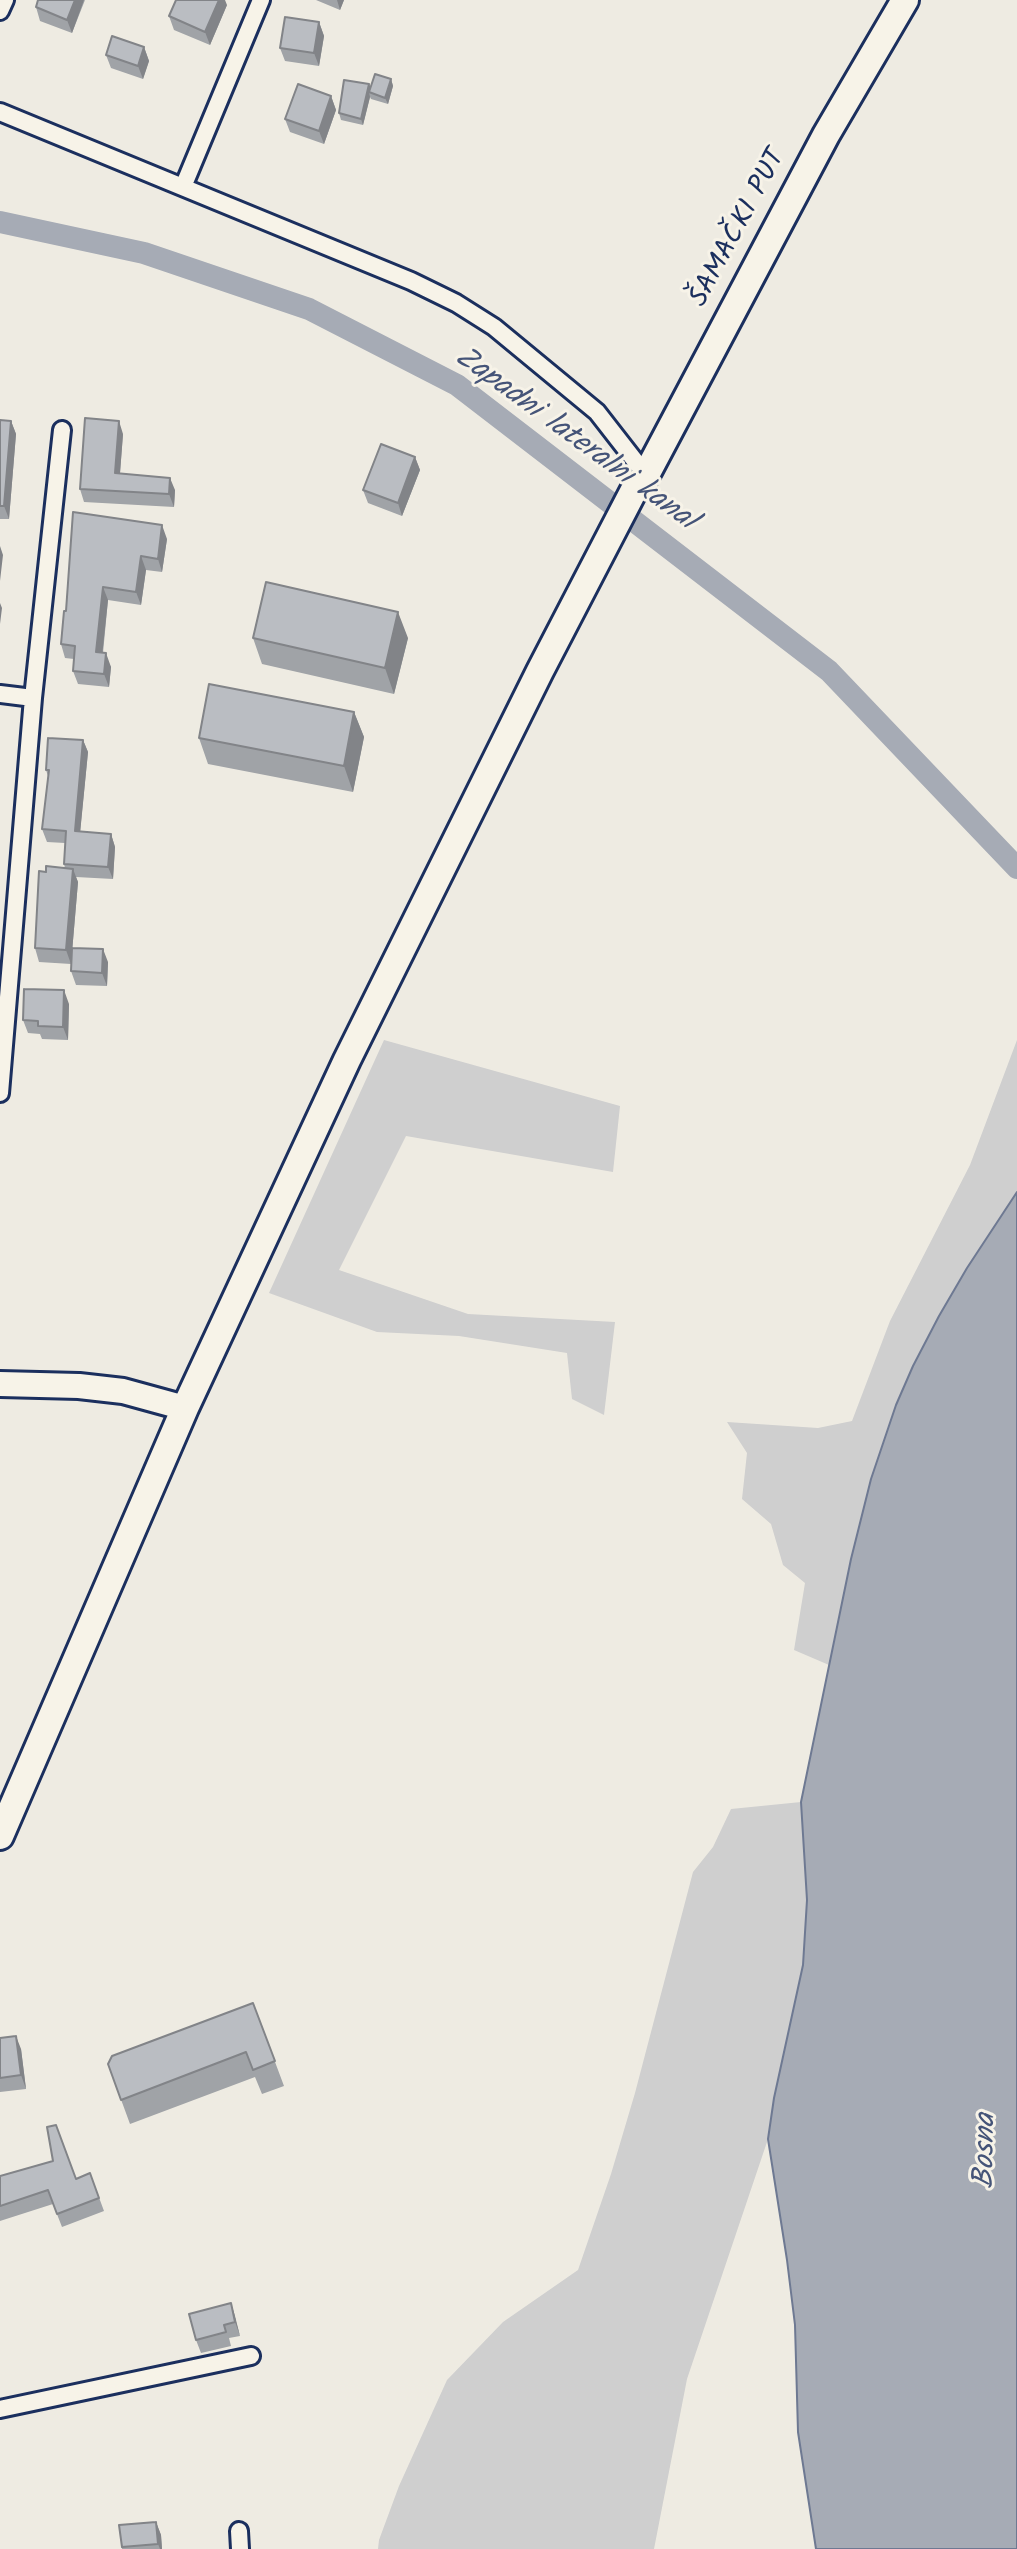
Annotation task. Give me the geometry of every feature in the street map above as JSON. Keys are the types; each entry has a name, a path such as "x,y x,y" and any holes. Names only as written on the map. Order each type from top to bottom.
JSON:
{"main road":[{"name":"ŠAMAČKI PUT","path":"0,1836 185,1408 347,1060 611,534 826,135 905,0"}],"street":[{"path":"0,11 5,0"},
{"path":"183,187 261,0"},
{"path":"0,112 411,281 456,303 494,327 597,412 640,482"},
{"path":"0,1093 33,698 62,430"},
{"path":"0,694 33,698"},
{"path":"0,1384 79,1386 123,1391 185,1408"},
{"path":"0,2409 251,2356"},
{"path":"239,2531 240,2549"}],"shaded area":[{"path":"384,1040 620,1106 613,1172 406,1136 339,1270 468,1314 615,1322 604,1415 572,1399 567,1353 459,1336 377,1332 269,1293"},
{"path":"1017,1040 1017,1192 939,1316 896,1405 871,1479 829,1665 794,1650 805,1583 783,1565 771,1524 742,1499 747,1453 727,1422 818,1428 852,1421 890,1321 970,1165"},
{"path":"801,1802 807,1900 803,1965 768,2139 687,2379 654,2549 378,2549 399,2486 447,2380 503,2322 578,2270 635,2093 693,1872 713,1847 731,1809"}],"water":[{"name":"Bosna","path":"1017,1192 1017,2549 816,2549 798,2432 795,2325 768,2139 803,1965 807,1900 801,1802 851,1559 871,1479 896,1405 939,1316"}],"building":[{"path":"38,0 75,0 67,20 36,7"},
{"path":"176,0 219,0 205,32 169,16"},
{"path":"285,17 319,22 314,53 280,48"},
{"path":"112,36 144,47 138,66 106,55"},
{"path":"375,74 391,79 385,98 369,92"},
{"path":"344,80 369,84 361,119 339,113"},
{"path":"298,84 331,96 319,131 285,119"},
{"path":"85,418 119,421 115,473 170,478 169,494 80,489"},
{"path":"0,420 11,421 4,506 0,506"},
{"path":"381,444 415,457 398,503 363,490"},
{"path":"73,512 162,525 158,559 141,556 136,592 103,587 96,652 106,653 104,674 73,671 75,646 61,644"},
{"path":"266,582 398,612 385,668 253,638"},
{"path":"209,684 354,712 344,766 199,738"},
{"path":"48,738 83,740 75,831 111,834 108,867 64,864 66,831 42,829 49,770 46,770"},
{"path":"46,866 73,869 66,950 35,948 39,871 46,872"},
{"path":"72,948 103,949 102,973 71,971"},
{"path":"24,989 64,990 63,1027 38,1026 38,1021 23,1020"},
{"path":"253,2003 275,2061 253,2070 246,2052 121,2100 108,2064 112,2056"},
{"path":"16,2036 21,2075 0,2078 0,2038"},
{"path":"56,2125 76,2179 90,2173 99,2198 57,2214 48,2190 0,2206 0,2176 53,2161 47,2127"},
{"path":"231,2303 235,2322 224,2325 226,2332 196,2340 189,2314"},
{"path":"156,2522 158,2544 122,2547 119,2525"}],"waterway":[{"name":"Zapadni lateralni kanal","path":"0,222 144,253 309,309 457,385 829,671 1017,868"}]}
